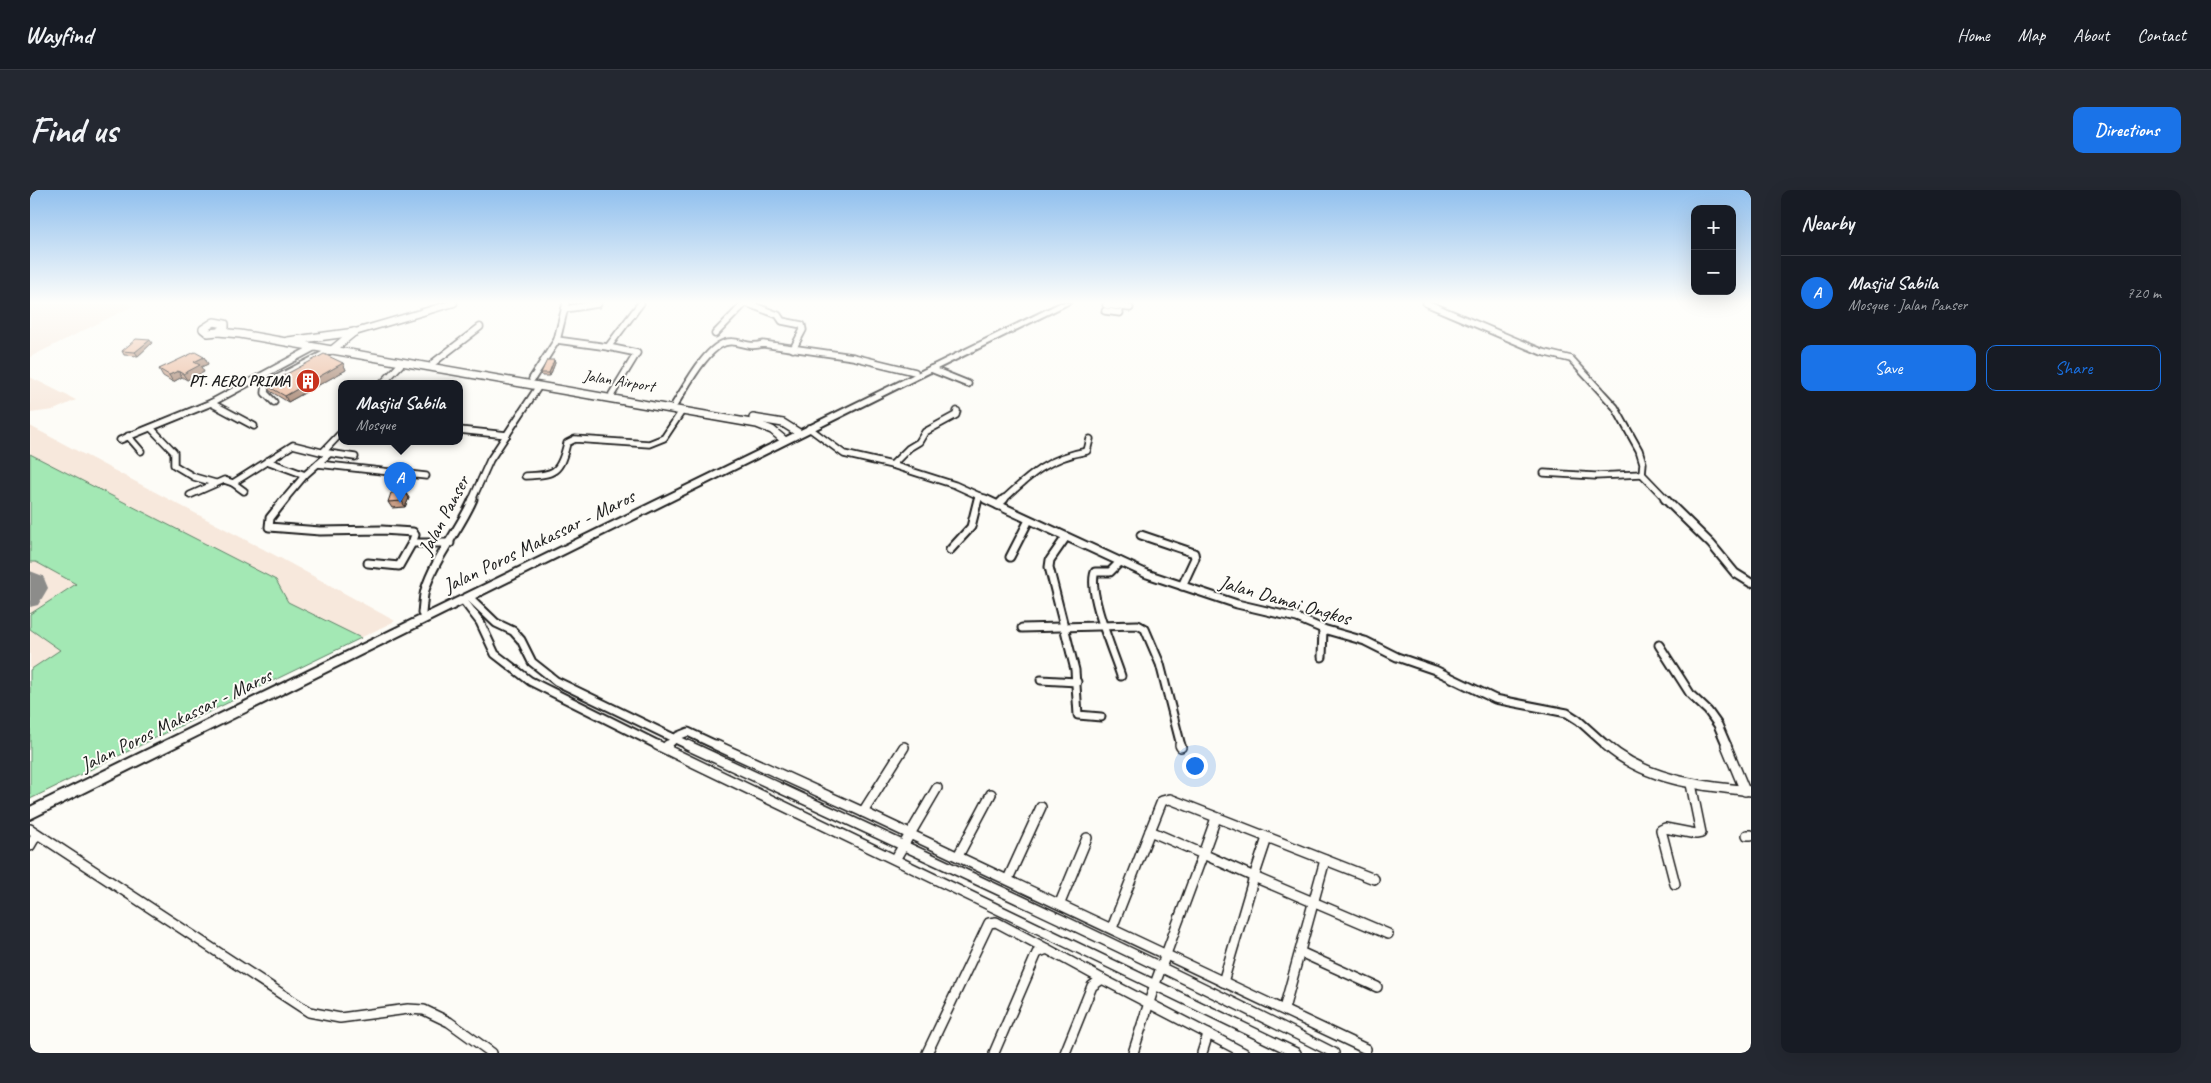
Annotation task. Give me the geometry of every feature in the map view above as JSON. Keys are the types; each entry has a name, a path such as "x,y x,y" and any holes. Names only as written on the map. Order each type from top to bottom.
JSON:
{"highway":[{"name":"Jalan Poros Makassar - Maros","path":"30,805 91,780 466,599 974,343"},
{"name":"Jalan Poros Makassar - Maros","path":"797,431 809,428 984,343"},
{"name":"Jalan Poros Makassar - Maros","path":"30,814 91,780 422,613 783,438"}],"street":[{"name":"Jalan Airport","path":"290,343 433,363 443,368 539,386 554,386 675,404 734,417 766,427 783,438"},
{"name":"Jalan Airport","path":"314,343 402,363 532,380 682,411 777,422 797,431"},
{"path":"258,387 340,343"},
{"path":"433,363 459,343"},
{"path":"532,380 555,343"},
{"path":"578,343 637,353 612,394"},
{"path":"608,348 611,343"},
{"path":"675,404 710,351 724,343"},
{"path":"740,343 753,347 763,344 853,357 915,372"},
{"path":"793,349 796,343"},
{"path":"1521,343 1542,352 1572,359 1615,407 1639,450 1643,463 1642,474 1675,511 1711,544 1735,573 1751,583"},
{"path":"120,440 211,403 315,348"},
{"path":"386,380 402,363"},
{"path":"931,369 968,384"},
{"path":"266,384 265,393 274,402"},
{"name":"Jalan Panser","path":"422,613 426,585 467,513 490,460 539,386"},
{"path":"211,403 254,426"},
{"path":"525,476 547,475 561,468 568,443 575,439 649,444 661,441 682,411"},
{"path":"892,465 909,448 919,442 924,433 956,415 957,411"},
{"path":"151,428 174,452 174,465 194,477 204,478 215,484"},
{"name":"Jalan Damai Ongkos","path":"809,428 844,454 931,476 979,496 1120,562 1182,586 1237,604 1297,618 1323,629 1365,641 1397,657 1435,670 1495,699 1572,716 1620,758 1648,772 1692,784 1748,791"},
{"path":"463,430 507,435"},
{"path":"128,436 140,451"},
{"path":"325,452 338,437"},
{"path":"998,505 1031,472 1064,456 1086,451 1090,439"},
{"path":"233,483 296,445 355,457"},
{"path":"325,452 328,456 305,475 270,518 268,525 320,531 382,530 413,532 415,535 399,566 368,564"},
{"path":"267,461 305,475"},
{"path":"318,464 426,476"},
{"path":"1544,473 1595,476 1642,474"},
{"path":"190,496 228,480 244,491"},
{"path":"950,550 970,527 979,496"},
{"path":"1010,557 1029,520"},
{"path":"1141,535 1194,553 1195,558 1182,586"},
{"path":"1066,537 1049,562 1057,603 1065,628 1077,682 1078,715 1101,717"},
{"path":"412,543 450,543"},
{"path":"1120,562 1110,572 1095,572 1092,579 1104,626 1121,676"},
{"path":"466,599 496,623 514,631 521,640 532,662 556,681 674,739 1161,968 1334,1053"},
{"path":"466,599 480,622 495,654 530,681 752,791 896,858 1296,1053"},
{"path":"1022,628 1138,625 1145,629 1162,673 1181,747"},
{"path":"1322,657 1323,629"},
{"path":"1659,645 1691,695 1708,711 1718,725 1748,791"},
{"path":"1042,680 1077,682"},
{"path":"665,748 683,732 688,732 1060,903 1366,1049"},
{"path":"863,812 904,747"},
{"path":"752,791 762,779"},
{"path":"1675,884 1661,830 1665,828 1696,834 1701,833 1692,784"},
{"path":"896,858 937,788"},
{"path":"958,856 991,794"},
{"path":"1112,928 1162,801 1165,799 1374,879"},
{"path":"1008,879 1042,807"},
{"path":"1133,1053 1155,984 1216,818"},
{"path":"1150,831 1388,934"},
{"path":"30,846 34,832 309,1012 320,1017 343,1019 411,1009 424,1010 438,1015 492,1053"},
{"path":"1060,903 1087,838"},
{"path":"1223,982 1267,838"},
{"path":"1284,1009 1325,860"},
{"path":"927,1053 989,923 996,922 1244,1053"},
{"path":"994,1053 1037,953 1047,949"},
{"path":"1300,952 1377,987"},
{"path":"1065,1053 1092,986 1102,979"},
{"path":"1202,1053 1208,1034"}],"shaded area":[{"path":"30,343 58,343 30,357"},
{"path":"30,377 76,400 54,410 30,413"},
{"path":"30,426 282,559 395,621 30,800"}],"green space":[{"path":"30,454 276,580 288,602 361,638 30,799 30,670 60,650 30,629 30,614 76,584 36,562 30,562"}],"building":[{"path":"131,343 146,343 135,352 122,351"},
{"path":"195,352 204,357 194,362 200,365 183,374 178,371 169,375 159,369"},
{"path":"324,354 343,363 285,396 266,385"},
{"path":"547,360 554,360 549,373 541,373"},
{"path":"405,492 402,501 388,502 391,493"}],"taxiway":[{"path":"30,579 35,582 37,588 30,599"}],"place":[{"name":"PT. AERO PRIMA","path":"308,381"},
{"name":"Masjid Sabila","path":"400,503"}]}
